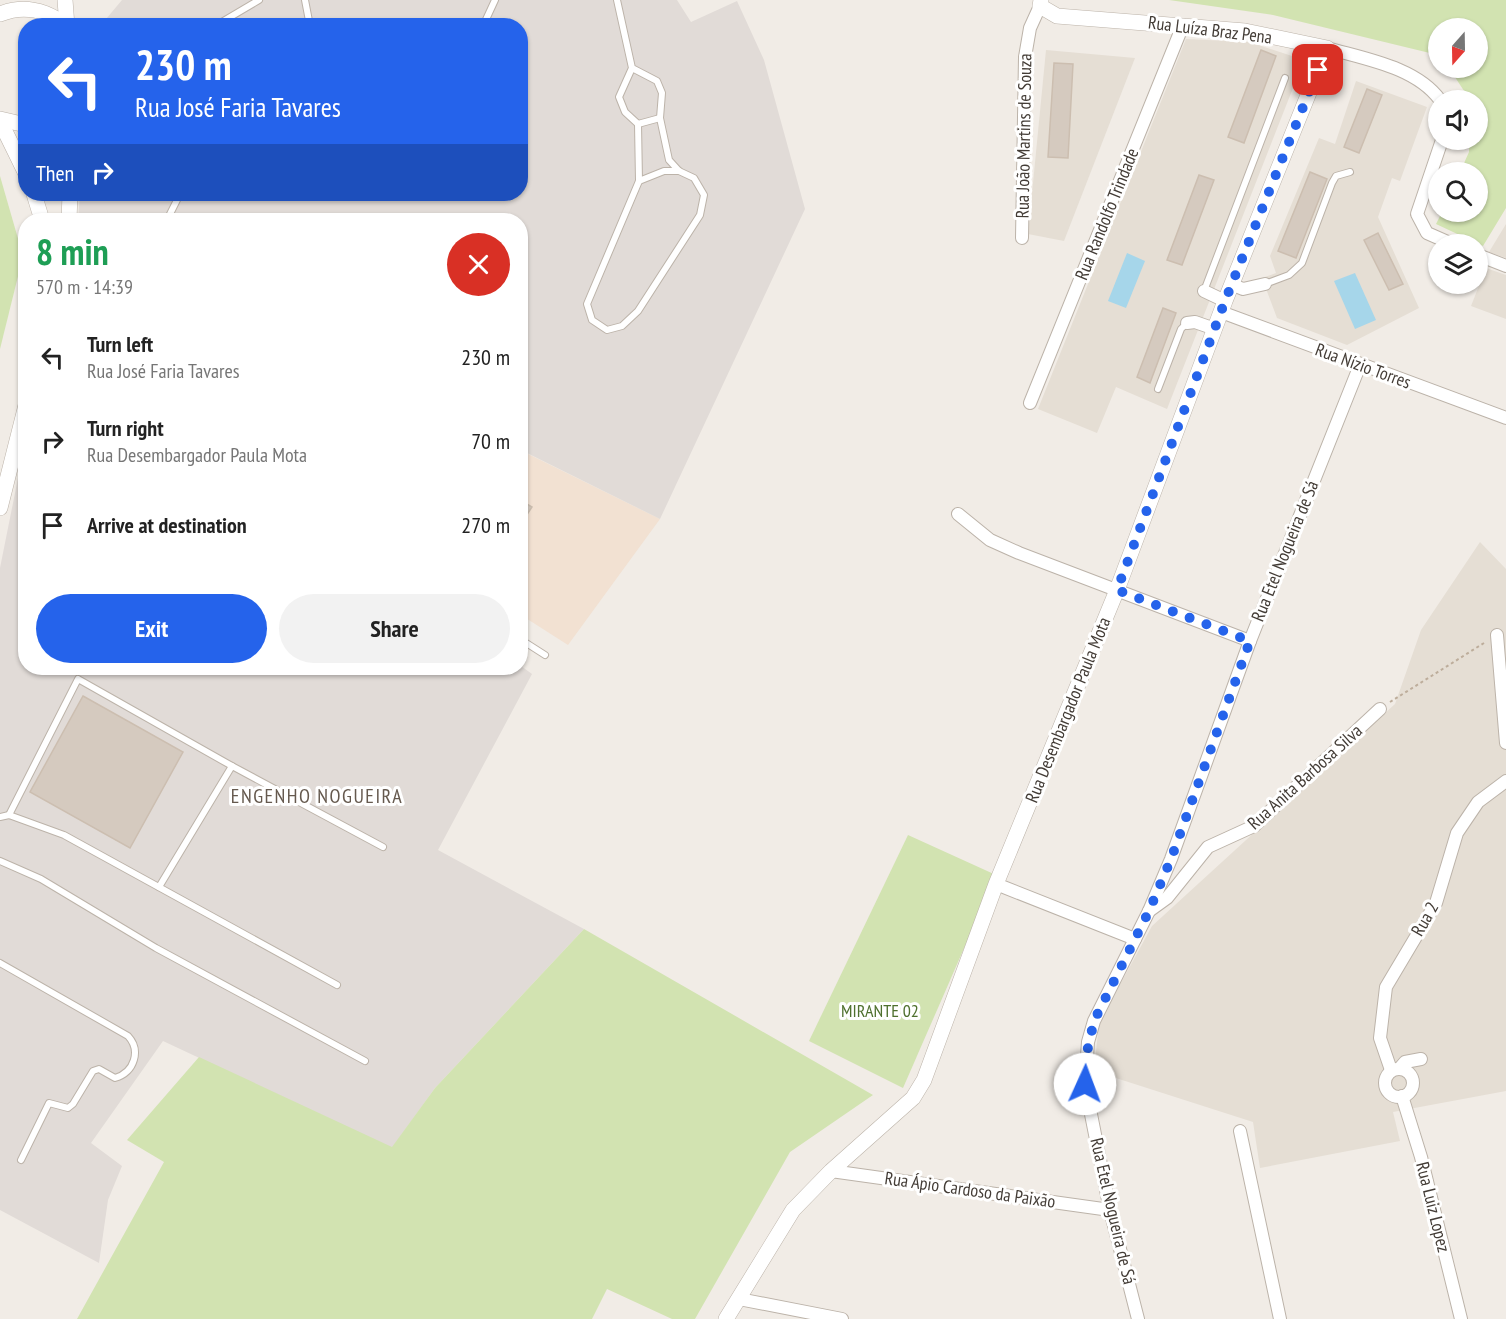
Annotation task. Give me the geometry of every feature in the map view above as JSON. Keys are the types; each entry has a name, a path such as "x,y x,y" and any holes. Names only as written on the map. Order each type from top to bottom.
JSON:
{"street":[{"path":"65,0 66,18"},
{"name":"Rua Luíza Braz Pena","path":"1041,3 1057,16 1245,32 1327,48 1385,66 1411,77 1432,90"},
{"name":"Rua João Martins de Souza","path":"1022,238 1025,57 1030,28 1041,3"},
{"path":"0,14 19,9 36,10 57,18"},
{"name":"Rua Randolfo Trindade","path":"1030,403 1183,25"},
{"name":"Rua Desembargador Paula Mota","path":"726,1319 793,1210 831,1171 914,1098 924,1080 996,884 1117,590 1223,307 1327,48"},
{"path":"0,120 18,123"},
{"path":"0,120 18,157"},
{"path":"1429,234 1421,225 1417,214 1418,204 1438,150"},
{"path":"1488,259 1506,266"},
{"path":"1233,285 1243,289 1264,284"},
{"name":"Rua Nízio Torres","path":"1204,291 1223,307 1360,365 1506,418"},
{"path":"1187,323 1195,322 1215,329"},
{"name":"Rua Etel Nogueira de Sá","path":"1138,1319 1110,1210 1085,1084 1085,1061 1094,1021 1136,939 1171,859 1250,641 1360,365"},
{"path":"0,508 18,463"},
{"path":"958,514 990,540 1250,641"},
{"path":"1497,635 1506,742"},
{"name":"Rua Anita Barbosa Silva","path":"1149,911 1167,898 1208,847 1254,826 1380,709"},
{"name":"Rua 2","path":"1395,1070 1380,1038 1386,987 1436,903 1457,833 1478,802 1506,781"},
{"path":"996,884 1136,939"},
{"path":"1395,1070 1407,1072 1412,1079 1409,1092 1402,1096 1393,1096 1385,1086 1385,1077 1405,1062 1421,1059"},
{"name":"Rua Luiz Lopez","path":"1402,1096 1421,1157 1461,1319"},
{"path":"1240,1131 1280,1319"},
{"name":"Rua Ápio Cardoso da Paixão","path":"831,1171 1110,1210"},
{"path":"739,1299 842,1319"}],"lane":[{"path":"229,18 259,0"},
{"path":"305,0 308,18"},
{"path":"487,18 495,0"},
{"path":"617,0 632,68 619,98 625,112 638,124 639,181 587,304 592,320 607,330 622,326 638,312 700,215 704,195 694,178 679,171 669,160 660,118 662,93 657,81 632,68"},
{"path":"1204,291 1285,78"},
{"path":"638,124 660,118"},
{"path":"639,181 664,171 679,171"},
{"path":"1264,284 1288,275 1302,263 1332,183 1336,176 1350,172"},
{"path":"1158,389 1181,329 1187,323"},
{"path":"528,644 545,655"},
{"path":"9,815 78,679 232,766 383,847"},
{"path":"159,887 232,766"},
{"path":"0,817 9,815 64,835 337,985"},
{"path":"0,861 41,879 156,948 364,1061"},
{"path":"0,963 128,1036 136,1045 137,1056 123,1076 116,1078 99,1069 93,1071 73,1104 68,1108 49,1103 21,1160"}],"path":[{"path":"1380,709 1497,635"}],"shaded area":[{"path":"122,0 677,0 691,22 737,1 764,60 805,209 660,519 528,453 528,213 79,213 79,201 528,201 528,18 107,18"},
{"path":"1186,39 1249,42 1304,60 1167,409 1116,387 1097,433 1038,409"},
{"path":"1046,50 1135,58 1064,241 1028,234"},
{"path":"1356,81 1427,107 1400,181 1392,178 1378,217 1419,308 1347,345 1277,318 1262,278 1276,273 1270,256 1319,138 1335,144"},
{"path":"1506,224 1506,258 1489,252"},
{"path":"1488,269 1506,275 1506,319 1471,306 1476,294 1488,294"},
{"path":"528,454 660,519 568,645 528,619"},
{"path":"18,478 18,675 528,675 528,671 532,674 438,850 584,929 435,1088 392,1148 163,1041 91,1143 122,1166 108,1200 99,1263 0,1210 0,568"},
{"path":"1480,542 1506,569 1506,1091 1393,1112 1400,1141 1260,1168 1253,1122 1094,1071 1099,1023 1152,926 1395,704 1421,630"}],"green space":[{"path":"1169,0 1506,0 1506,208 1488,238 1488,234 1457,234 1436,224 1437,222 1488,222 1488,162 1464,162 1469,150 1488,150 1488,90 1463,90 1456,78 1488,78 1488,18 1428,18 1428,53 1273,15"},
{"path":"0,176 18,239 18,276 0,349"},
{"name":"MIRANTE 02","path":"908,835 996,875 903,1088 809,1041"},
{"path":"584,929 873,1095 790,1152 695,1319 672,1319 607,1289 592,1319 77,1319 164,1162 127,1140 199,1057 392,1147 435,1088"}],"water":[{"path":"1127,253 1145,261 1126,308 1108,301"},
{"path":"1355,273 1376,320 1355,329 1334,281"}],"building":[{"path":"1261,50 1276,56 1244,143 1228,137"},
{"path":"1054,63 1073,64 1068,158 1048,157"},
{"path":"1367,89 1382,95 1359,153 1344,147"},
{"path":"1310,172 1327,179 1296,258 1278,251"},
{"path":"1199,175 1214,180 1182,265 1167,260"},
{"path":"1378,233 1403,284 1389,290 1364,240"},
{"path":"1163,308 1176,313 1150,383 1137,377"},
{"path":"83,696 183,752 130,848 30,792"}],"district":[{"name":"ENGENHO NOGUEIRA","path":"317,796"}],"route":[{"path":"1085,1084 1085,1061 1094,1021 1136,939 1171,859 1250,641 1117,590 1225,301 1318,70"}]}
